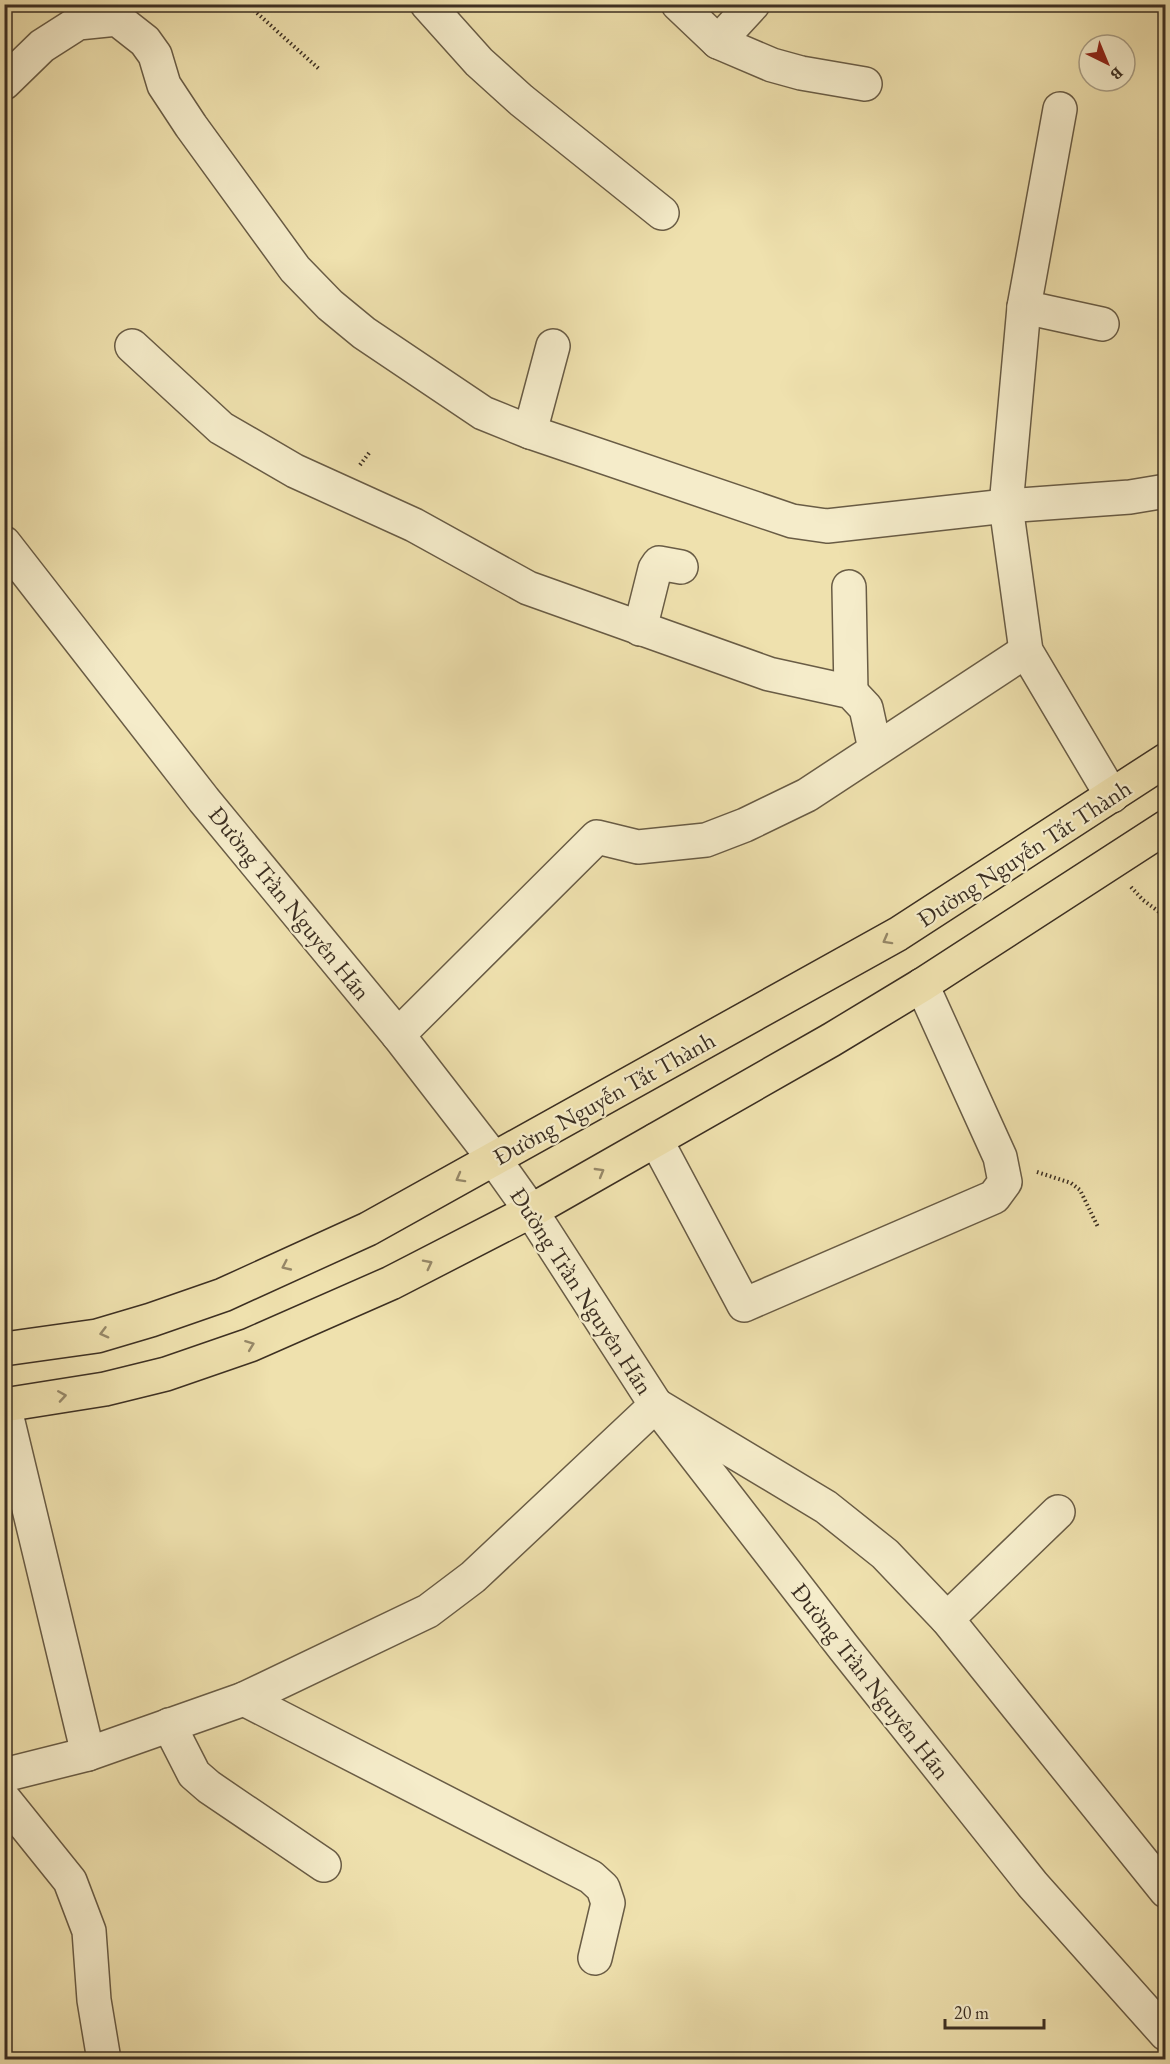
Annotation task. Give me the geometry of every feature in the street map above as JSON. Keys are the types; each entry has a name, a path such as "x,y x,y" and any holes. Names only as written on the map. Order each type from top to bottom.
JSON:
{"main road":[{"name":"Đường Nguyễn Tất Thành","path":"4,1349 97,1336 151,1320 223,1295 368,1229 898,934 1166,760"},
{"path":"4,1405 105,1389 166,1374 250,1345 391,1283 531,1211 922,985 1166,827"}],"street":[{"path":"678,4 718,42 772,65 801,73 865,84"},
{"path":"718,42 753,4"},
{"path":"435,7 479,62 521,100 662,213"},
{"path":"4,82 42,46 78,23 117,19 145,41 155,55 164,84 190,126 295,269 330,305 364,333 483,413 530,432 792,521 827,526 1006,506 1130,497 1166,491"},
{"path":"1060,109 1024,307 1006,506 1026,651 1112,796"},
{"path":"1024,307 1102,324"},
{"path":"132,346 221,428 295,471 414,525 528,588 769,674 851,692 866,708 875,749"},
{"path":"530,432 553,346"},
{"name":"Đường Trần Nguyên Hãn","path":"4,543 204,800 398,1035 494,1159 531,1211 656,1405 837,1639 1026,1876 1134,2001 1166,2034"},
{"path":"640,629 655,568 659,563 681,567"},
{"path":"849,587 851,692"},
{"path":"398,1035 597,837 638,847 706,840 745,825 807,795 1026,651"},
{"path":"656,1140 744,1305 994,1197 1005,1182 1000,1157 922,985"},
{"path":"4,1405 88,1754"},
{"path":"4,1775 88,1754 244,1699 428,1611 473,1577 656,1405 826,1507 885,1554 947,1619 1154,1857 1166,1891"},
{"path":"947,1619 1058,1512"},
{"path":"244,1699 591,1877 603,1888 608,1903 595,1958"},
{"path":"169,1725 194,1774 209,1787 324,1865"},
{"path":"4,1799 70,1881 89,1931 94,2000 104,2060"}],"path":[{"path":"247,4 319,69"},
{"path":"1111,864 1143,900 1166,917"},
{"path":"1000,1157 1071,1183 1080,1190 1098,1227"}]}
